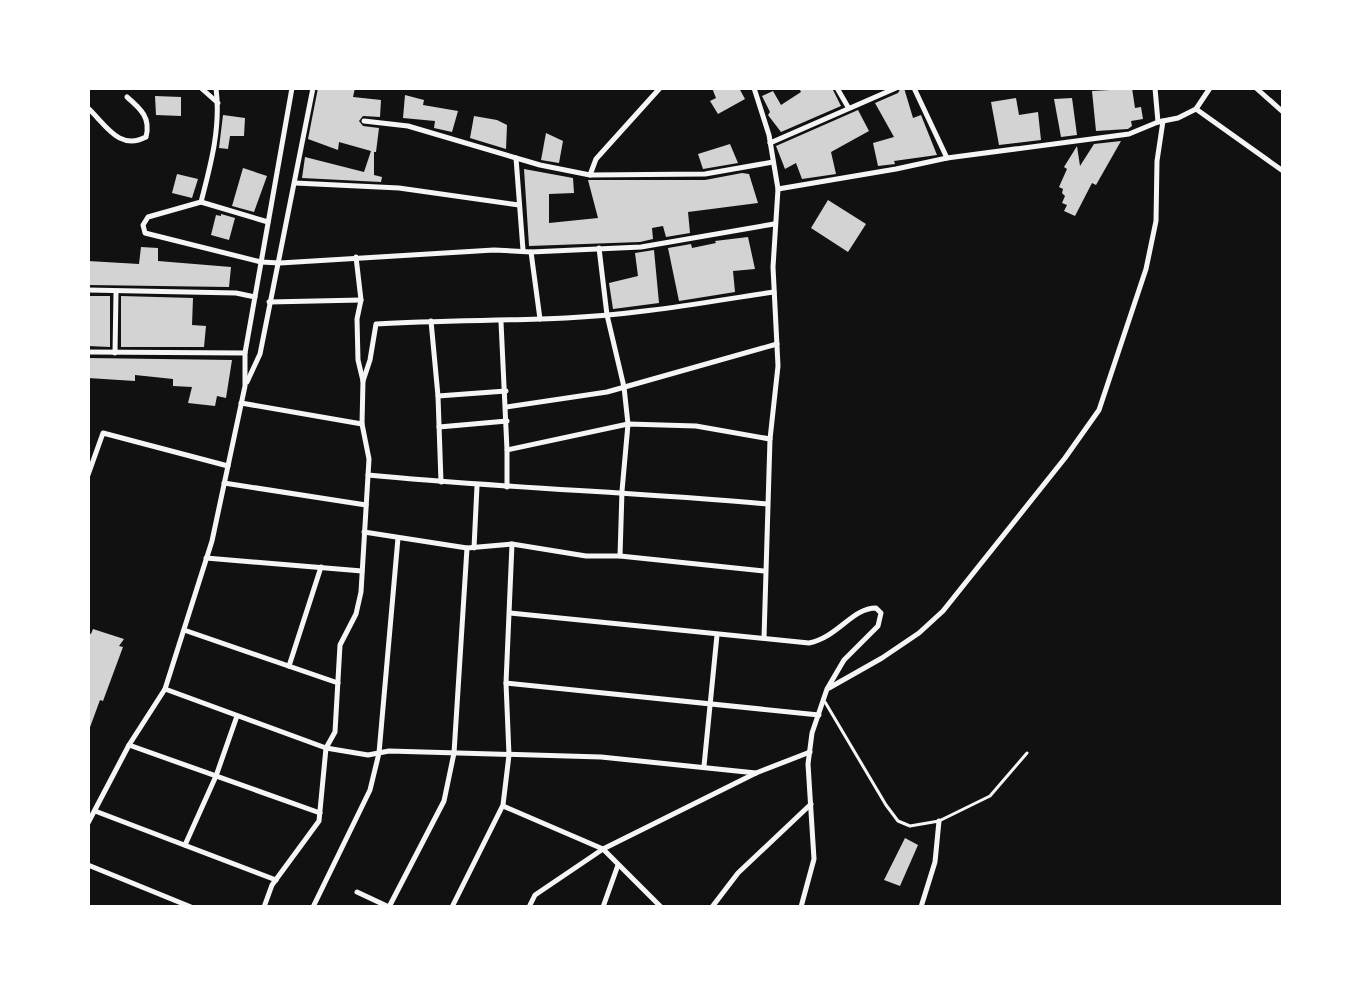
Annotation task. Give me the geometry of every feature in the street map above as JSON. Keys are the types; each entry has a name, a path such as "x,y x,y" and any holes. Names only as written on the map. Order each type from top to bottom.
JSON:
{"street":[{"path":"201,88 218,103"},
{"path":"201,202 215,148 216,88"},
{"path":"245,386 245,353 292,88"},
{"path":"88,823 129,745 165,689 206,558 245,386 260,354 313,88"},
{"path":"590,175 596,159 660,88"},
{"path":"837,88 848,107"},
{"path":"770,143 896,88"},
{"path":"914,88 947,158"},
{"path":"827,689 882,658 919,633 943,611 1065,458 1099,410 1146,269 1156,221 1161,121 1155,88"},
{"path":"778,189 947,158 1129,134 1196,109 1210,88"},
{"path":"1256,88 1283,112"},
{"path":"756,89 778,189 774,224 778,366 770,439 764,638"},
{"path":"88,108 117,137 128,143 136,142 146,137 145,113 127,97"},
{"path":"1196,109 1283,171"},
{"path":"364,121 408,126 516,158 590,175 705,174 773,162"},
{"path":"516,158 523,250"},
{"path":"295,183 399,188 519,205"},
{"path":"268,222 201,202 148,217 143,225 145,233 261,262 280,263 356,257 641,247 774,224"},
{"path":"599,248 607,315 624,387 628,424 620,556"},
{"path":"531,252 540,319"},
{"path":"264,907 276,880 319,821 326,748 335,732 340,645 356,614 361,592 369,459 362,424 363,381 358,360 357,319 361,300 356,257"},
{"path":"88,290 236,293 255,297"},
{"path":"115,353 116,292"},
{"path":"363,381 376,324 501,322 607,315 774,292"},
{"path":"269,302 361,300"},
{"path":"431,321 441,482"},
{"path":"501,322 506,391 507,487"},
{"path":"506,407 607,392 777,344"},
{"path":"88,352 245,353"},
{"path":"438,396 506,391"},
{"path":"241,403 362,424"},
{"path":"439,427 507,421"},
{"path":"507,450 628,424 696,426 770,439"},
{"path":"88,475 103,433 228,466"},
{"path":"368,475 477,486 622,491 767,504"},
{"path":"224,483 366,505"},
{"path":"357,892 389,907 444,801 454,753 477,486"},
{"path":"364,532 470,548 512,544 586,556 620,556 764,571"},
{"path":"313,907 370,790 379,753 398,538"},
{"path":"452,907 503,805 509,755 506,683 512,544"},
{"path":"206,558 362,571"},
{"path":"289,666 321,567"},
{"path":"510,613 809,643 825,640 865,608 876,608 881,613 878,626 844,660 827,689 812,733 808,764 814,859 801,907"},
{"path":"183,630 338,683"},
{"path":"704,766 717,635"},
{"path":"506,683 819,715"},
{"path":"165,689 326,748 368,755 454,753 601,757 756,773"},
{"path":"185,845 216,776 237,716"},
{"path":"129,745 320,813"},
{"path":"529,907 535,895 603,849 756,773 810,752"},
{"path":"712,907 738,873 812,803"},
{"path":"503,805 603,849 661,907"},
{"path":"95,811 276,880"},
{"path":"921,907 935,862 939,821"},
{"path":"88,865 191,907"},
{"path":"603,907 618,865"},
{"path":"171,907 172,899"}],"lane":[{"path":"823,698 898,821 910,826 939,821 990,796 1027,753"}],"building":[{"path":"318,88 355,88 353,97 381,100 380,117 363,116 359,121 363,126 379,128 374,152 374,175 382,177 381,182 302,178 305,157 364,172 371,151 339,142 338,150 308,139"},
{"path":"712,88 739,88 745,99 718,114 710,101 716,98"},
{"path":"799,88 832,88 841,106 781,132 768,115 770,112 762,96 773,91 781,105 801,92"},
{"path":"904,88 913,118 921,115 937,155 878,166 873,143 894,137 875,103 898,93"},
{"path":"1132,88 1135,108 1141,107 1143,119 1131,121 1132,126 1128,129 1096,131 1092,91"},
{"path":"405,95 424,100 423,105 458,111 452,132 434,128 435,121 403,118"},
{"path":"155,96 181,97 181,116 156,115"},
{"path":"1016,98 1019,115 1038,112 1041,140 999,145 991,102"},
{"path":"1072,98 1077,135 1061,137 1054,99"},
{"path":"858,110 869,131 831,152 836,174 802,179 796,163 785,169 776,146"},
{"path":"223,115 245,118 244,136 230,136 228,149 219,148"},
{"path":"474,116 507,125 506,149 470,138"},
{"path":"546,133 563,141 559,163 541,160"},
{"path":"1121,141 1096,185 1092,183 1075,216 1064,211 1067,205 1062,203 1065,196 1059,187 1067,169 1064,167 1077,146 1080,166 1094,144"},
{"path":"730,144 738,163 703,169 698,154"},
{"path":"243,168 267,176 254,212 232,206"},
{"path":"524,169 573,178 574,193 549,194 549,223 598,218 588,180 705,180 742,173 749,174 758,203 688,212 690,233 666,237 663,226 652,228 653,239 640,242 529,246"},
{"path":"177,174 198,179 192,198 172,193"},
{"path":"828,200 866,224 848,252 811,228"},
{"path":"216,215 235,218 229,240 211,235"},
{"path":"748,237 755,269 733,271 735,292 679,301 668,248 691,244 692,248 715,241"},
{"path":"141,247 158,248 158,261 231,267 229,287 88,285 88,261 139,264"},
{"path":"654,250 659,303 613,309 609,283 638,276 635,253"},
{"path":"90,296 110,296 110,347 88,346"},
{"path":"121,296 193,298 192,325 206,326 204,347 121,347"},
{"path":"88,358 232,360 226,398 217,396 215,406 188,403 192,387 173,386 173,379 135,375 135,381 88,378"},
{"path":"93,629 124,639 119,646 123,647 103,701 100,700 89,730 88,633 91,634"},
{"path":"905,838 918,845 900,886 884,880"}]}
